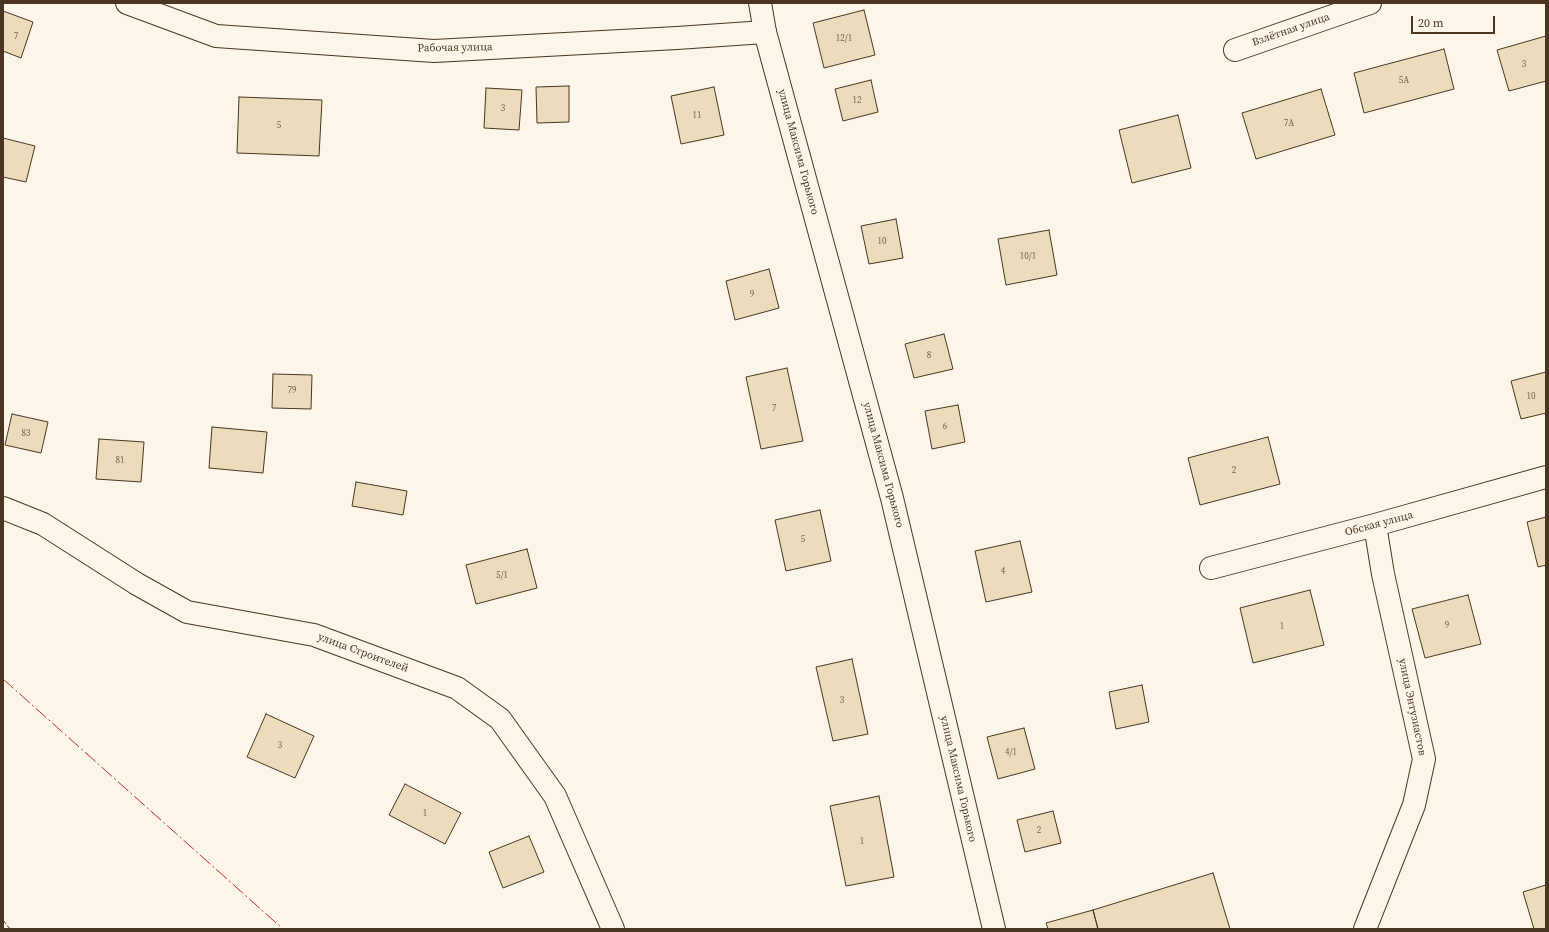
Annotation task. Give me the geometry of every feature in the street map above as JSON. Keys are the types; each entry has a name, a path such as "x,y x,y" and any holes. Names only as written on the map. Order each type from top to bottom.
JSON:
{"street":[{"name":"Рабочая улица","path":"127,3 216,36 434,51 765,32"},
{"name":"улица Максима Горького","path":"760,3 765,32 892,498 994,929"},
{"name":"Взлётная улица","path":"1235,50 1370,3"},
{"name":"Обская улица","path":"1211,568 1375,525 1546,477"},
{"name":"улица Строителей","path":"3,508 43,524 137,584 187,612 314,635 457,688 500,719 555,796 613,929"},
{"name":"улица Энтузиастов","path":"1365,929 1414,805 1424,759 1383,574 1375,525"}],"building":[{"path":"864,10 875,55 824,68 813,23"},
{"path":"3,11 33,22 21,58 3,51"},
{"path":"1546,36 1546,81 1509,91 1497,50"},
{"path":"1444,49 1454,89 1364,113 1354,73"},
{"path":"871,80 878,112 843,121 835,89"},
{"path":"569,86 569,122 537,123 536,87"},
{"path":"714,87 724,135 681,144 671,96"},
{"path":"486,88 522,90 519,130 484,128"},
{"path":"1321,89 1335,135 1256,159 1242,113"},
{"path":"239,97 322,100 319,156 237,153"},
{"path":"1178,115 1191,168 1132,183 1119,130"},
{"path":"3,138 35,146 26,182 3,177"},
{"path":"896,219 903,258 869,264 861,226"},
{"path":"1049,230 1057,275 1006,285 998,239"},
{"path":"769,269 779,308 735,320 726,281"},
{"path":"944,334 953,369 914,378 905,344"},
{"path":"787,368 803,441 761,449 746,377"},
{"path":"1546,372 1546,413 1521,419 1511,381"},
{"path":"273,374 312,375 311,409 272,408"},
{"path":"958,405 965,442 932,449 925,411"},
{"path":"12,414 48,422 41,453 5,445"},
{"path":"212,427 267,432 263,473 209,468"},
{"path":"1268,437 1280,484 1200,505 1188,458"},
{"path":"99,439 144,442 141,482 96,479"},
{"path":"356,482 407,491 403,515 352,506"},
{"path":"820,510 831,561 786,571 775,520"},
{"path":"1546,517 1546,565 1538,567 1527,522"},
{"path":"1020,541 1032,592 986,602 975,551"},
{"path":"527,549 537,588 476,604 466,565"},
{"path":"1310,590 1324,645 1253,663 1240,608"},
{"path":"1468,595 1481,644 1425,658 1412,609"},
{"path":"852,659 868,734 833,741 816,667"},
{"path":"1142,685 1149,722 1116,729 1109,692"},
{"path":"266,714 314,736 295,778 247,757"},
{"path":"1024,728 1035,769 998,779 987,737"},
{"path":"405,784 461,813 445,844 389,815"},
{"path":"879,796 894,877 846,886 830,806"},
{"path":"1053,811 1061,843 1025,852 1017,820"},
{"path":"529,836 544,872 503,888 489,852"},
{"path":"1213,873 1230,929 1098,929 1093,910"},
{"path":"1546,885 1546,929 1534,929 1523,892"},
{"path":"1093,910 1098,929 1048,929 1046,923"}],"fence":[{"path":"3,920 10,929"}],"power":[{"path":"3,679 283,929"}]}
